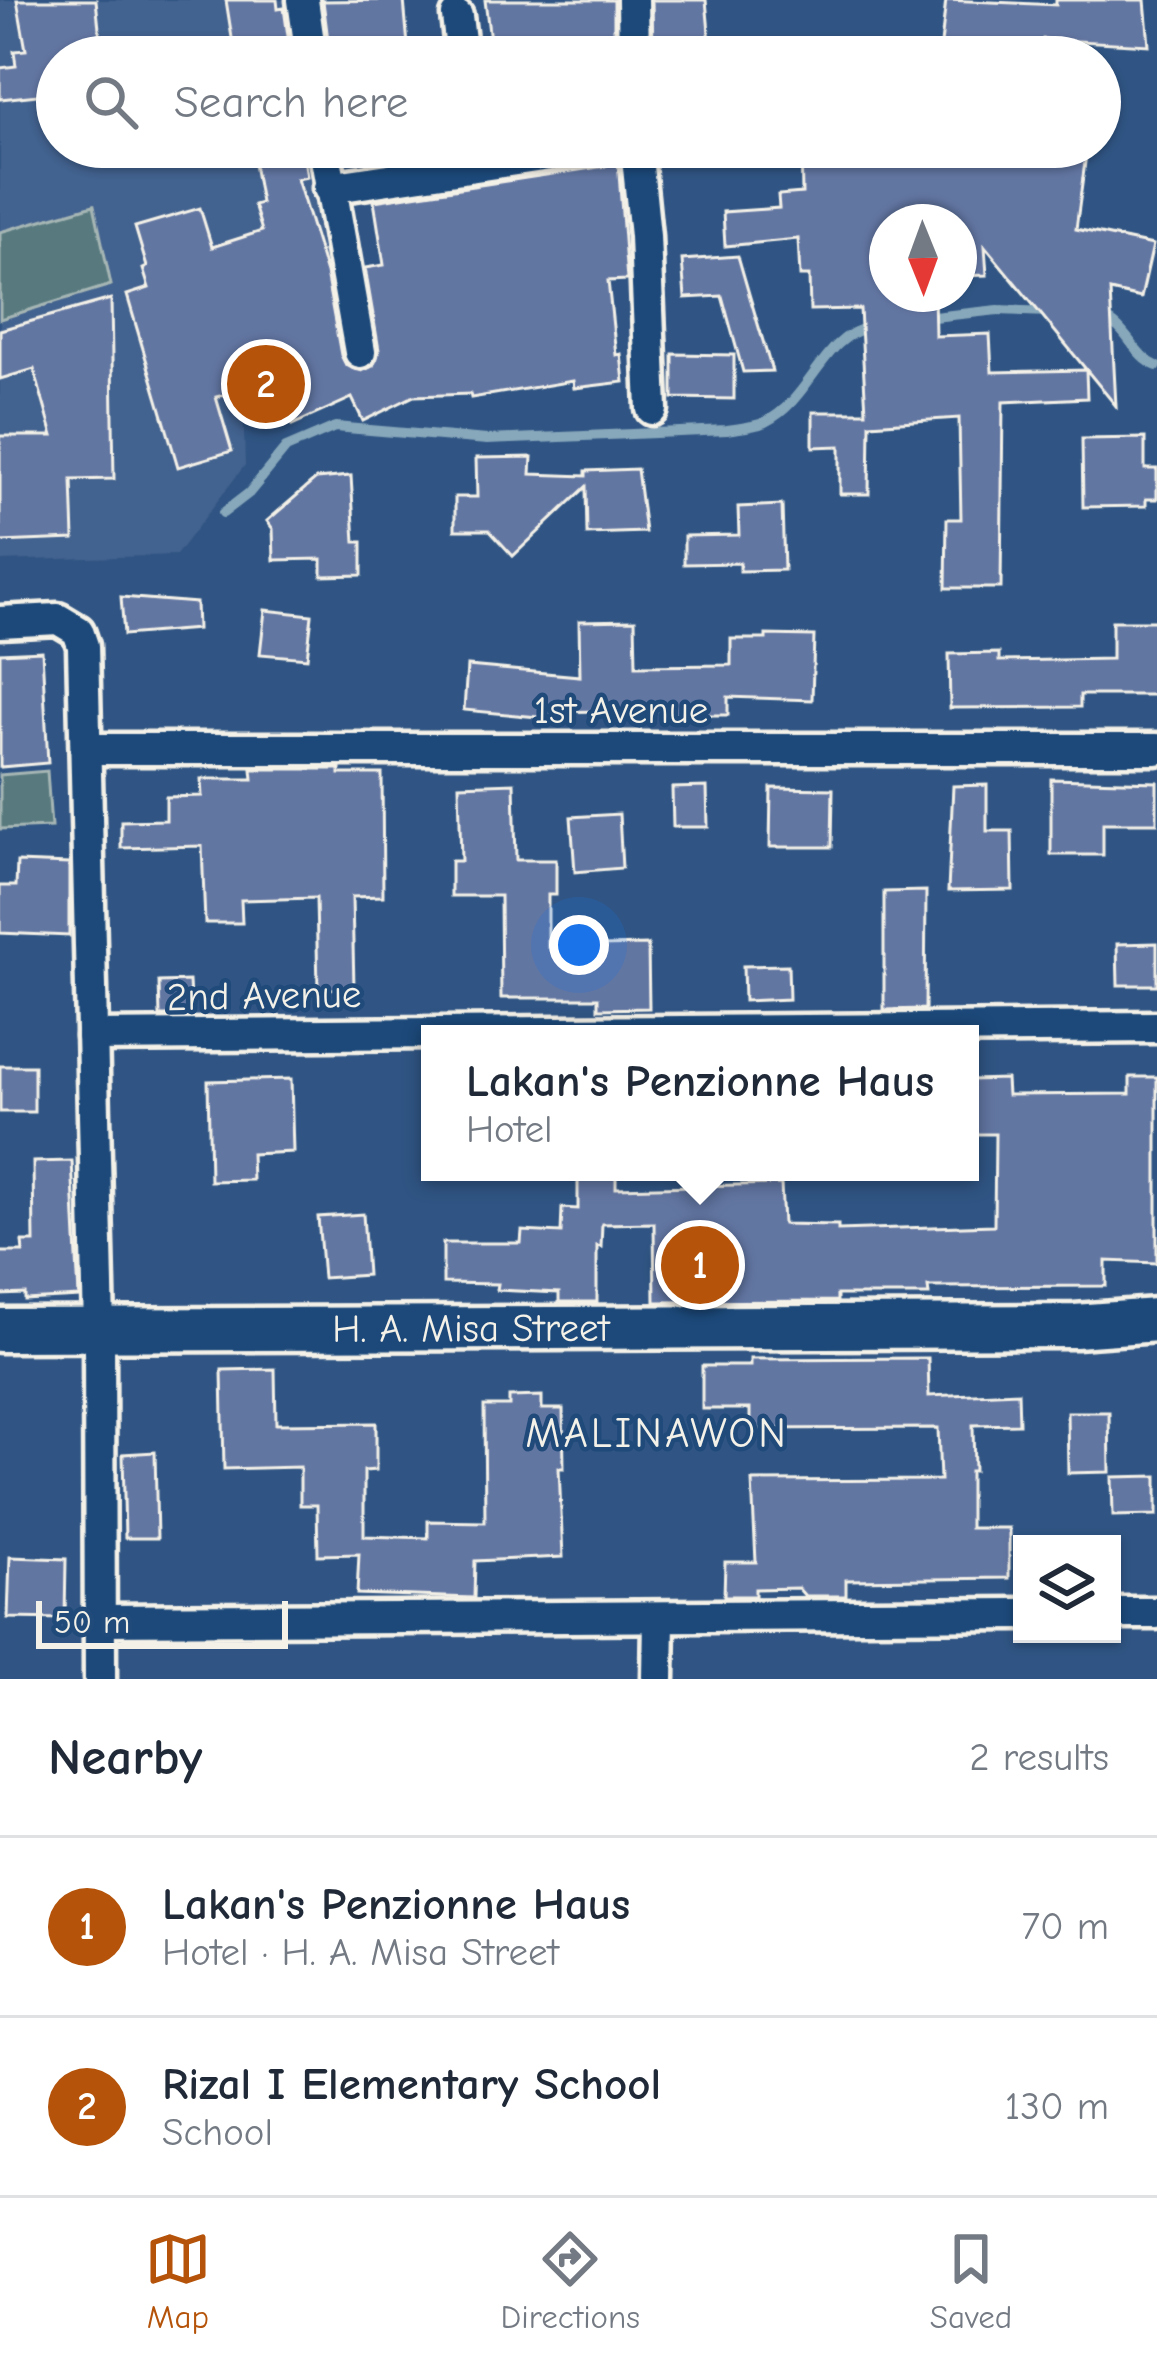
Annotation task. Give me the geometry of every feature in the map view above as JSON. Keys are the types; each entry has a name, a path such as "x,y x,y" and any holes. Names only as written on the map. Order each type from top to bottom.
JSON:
{"street":[{"path":"302,0 308,36"},
{"path":"633,0 634,36"},
{"path":"457,16 459,36"},
{"path":"327,168 360,352"},
{"path":"329,188 420,168"},
{"path":"638,168 652,409"},
{"path":"0,622 58,619 78,631 83,646 99,1329 100,1679"},
{"name":"1st Avenue","path":"86,748 1157,749"},
{"name":"2nd Avenue","path":"979,1029 1157,1027"},
{"name":"2nd Avenue","path":"92,1036 421,1033"},
{"name":"H. A. Misa Street","path":"0,1330 1076,1326 1157,1320"},
{"path":"1121,1613 1157,1613"},
{"path":"101,1620 1013,1614"},
{"path":"658,1679 659,1619"}],"shaded area":[{"path":"0,0 291,0 296,36 36,36 36,168 317,168 361,359 243,399 245,465 176,555 0,561"}],"green space":[{"path":"94,205 111,285 0,319 0,232"},
{"path":"47,771 51,827 0,829 0,775"}],"building":[{"path":"17,0 96,0 100,36 36,36 36,95 0,99 0,68 16,66 14,51 26,50"},
{"path":"226,0 277,0 278,9 284,8 288,36 232,36"},
{"path":"404,0 407,36 327,36 323,1"},
{"path":"485,0 614,0 614,36 489,36"},
{"path":"652,0 706,0 709,36 653,36"},
{"path":"946,0 1056,5 1056,0 1145,0 1149,45 1121,43 1121,36 942,36"},
{"path":"255,168 306,168 307,177 297,179 326,273 341,355 346,365 362,371 373,366 379,350 365,268 384,265 374,201 619,168 627,280 608,281 616,355 621,354 624,382 574,388 573,381 471,398 470,394 414,396 363,421 352,398 292,425 274,381 216,397 232,451 178,467 127,295 149,288 135,227 200,208 212,247 262,231 254,205 261,203"},
{"path":"801,168 1084,168 1076,229 1153,245 1141,298 1110,291 1116,406 985,246 987,275 977,275 977,204 869,204 869,312 934,312 935,336 990,334 992,372 1086,370 1087,398 1003,402 1001,588 946,588 947,519 961,519 959,418 870,424 869,494 840,494 840,446 813,447 813,412 866,412 860,309 810,310 809,276 800,276 798,239 725,246 723,212 779,208 778,195 802,193"},
{"path":"738,256 772,371 743,372 722,296 685,298 682,260"},
{"path":"111,299 114,479 72,480 74,539 0,542 0,436 53,436 34,369 0,379 0,330"},
{"path":"673,354 734,355 734,399 673,398"},
{"path":"1145,438 1145,469 1157,469 1157,499 1146,499 1146,506 1083,507 1082,439"},
{"path":"532,457 531,474 586,476 586,471 637,469 645,532 587,534 586,487 513,556 489,530 455,530 455,497 477,497 476,458"},
{"path":"351,476 355,542 362,542 362,575 322,576 322,559 274,560 273,529 267,521 316,479"},
{"path":"782,505 784,570 740,571 740,563 684,564 684,536 739,535 738,507"},
{"path":"121,597 196,603 197,629 124,635"},
{"path":"265,610 312,615 307,658 260,654"},
{"path":"635,620 636,666 731,665 731,639 814,636 812,700 728,697 728,715 661,715 661,710 549,712 549,718 464,710 467,666 580,676 579,621"},
{"path":"1112,621 1157,621 1157,695 1080,695 1080,707 950,708 949,654 999,653 999,661 1112,659"},
{"path":"42,651 48,763 0,767 0,653"},
{"path":"252,769 382,774 383,896 352,897 354,988 318,989 316,898 241,900 242,923 205,923 202,846 121,848 121,821 166,820 166,797 202,796 201,779 253,779"},
{"path":"1051,779 1157,782 1157,823 1103,823 1103,855 1051,855"},
{"path":"514,783 516,860 556,860 556,895 548,895 548,947 648,945 649,1008 598,1009 598,998 501,998 500,896 451,896 451,861 461,861 459,785"},
{"path":"987,785 987,831 1012,831 1013,890 948,891 953,786"},
{"path":"707,787 708,827 673,827 672,788"},
{"path":"771,788 833,789 832,847 770,847"},
{"path":"619,814 622,868 575,872 571,817"},
{"path":"17,862 69,864 69,936 0,933 0,886 16,886"},
{"path":"926,891 925,1009 884,1010 884,892"},
{"path":"1157,943 1157,985 1118,985 1117,944"},
{"path":"788,965 789,999 744,1001 743,966"},
{"path":"189,981 191,1016 160,1016 159,982"},
{"path":"0,1066 34,1066 34,1112 0,1112"},
{"path":"1130,1077 1157,1077 1157,1263 1106,1261 1106,1286 928,1287 929,1295 837,1295 837,1301 655,1302 654,1223 602,1224 597,1302 559,1302 559,1293 497,1290 498,1284 443,1283 443,1243 521,1243 522,1231 561,1233 562,1208 578,1209 578,1181 616,1181 616,1188 781,1184 783,1224 838,1225 838,1230 994,1225 995,1134 979,1134 979,1080 1006,1079 1007,1095 1130,1094"},
{"path":"291,1079 293,1152 251,1154 252,1180 210,1181 208,1081"},
{"path":"72,1161 79,1297 25,1300 25,1294 0,1295 0,1252 23,1252 22,1242 34,1242 33,1162"},
{"path":"363,1214 367,1275 323,1278 318,1217"},
{"path":"928,1358 929,1396 1018,1392 1019,1424 973,1425 974,1471 970,1471 970,1528 1009,1528 1009,1578 846,1580 846,1596 805,1596 798,1588 755,1589 755,1596 724,1596 725,1562 756,1562 752,1481 940,1480 938,1428 750,1429 750,1409 702,1409 702,1366 750,1366 750,1359"},
{"path":"275,1369 276,1424 376,1423 376,1470 364,1471 364,1536 428,1538 428,1521 485,1522 484,1406 509,1406 509,1397 542,1396 542,1409 563,1409 564,1468 559,1468 563,1557 475,1561 474,1598 357,1594 359,1554 318,1555 317,1505 300,1505 300,1467 224,1469 222,1370"},
{"path":"1067,1412 1109,1412 1110,1472 1068,1473"},
{"path":"155,1452 157,1538 125,1538 123,1454"},
{"path":"1157,1476 1157,1515 1113,1516 1112,1477"},
{"path":"10,1557 66,1559 65,1619 8,1618"}],"waterway":[{"path":"924,318 998,310 1049,312"},
{"path":"1103,318 1157,366"},
{"path":"223,513 249,493 286,448 335,427 487,440 757,425 781,412 840,343 870,327"}],"place":[{"name":"Rizal I Elementary School","path":"266,384"},
{"name":"Lakan's Penzionne Haus","path":"700,1265"}],"district":[{"name":"MALINAWON","path":"657,1433"}]}
